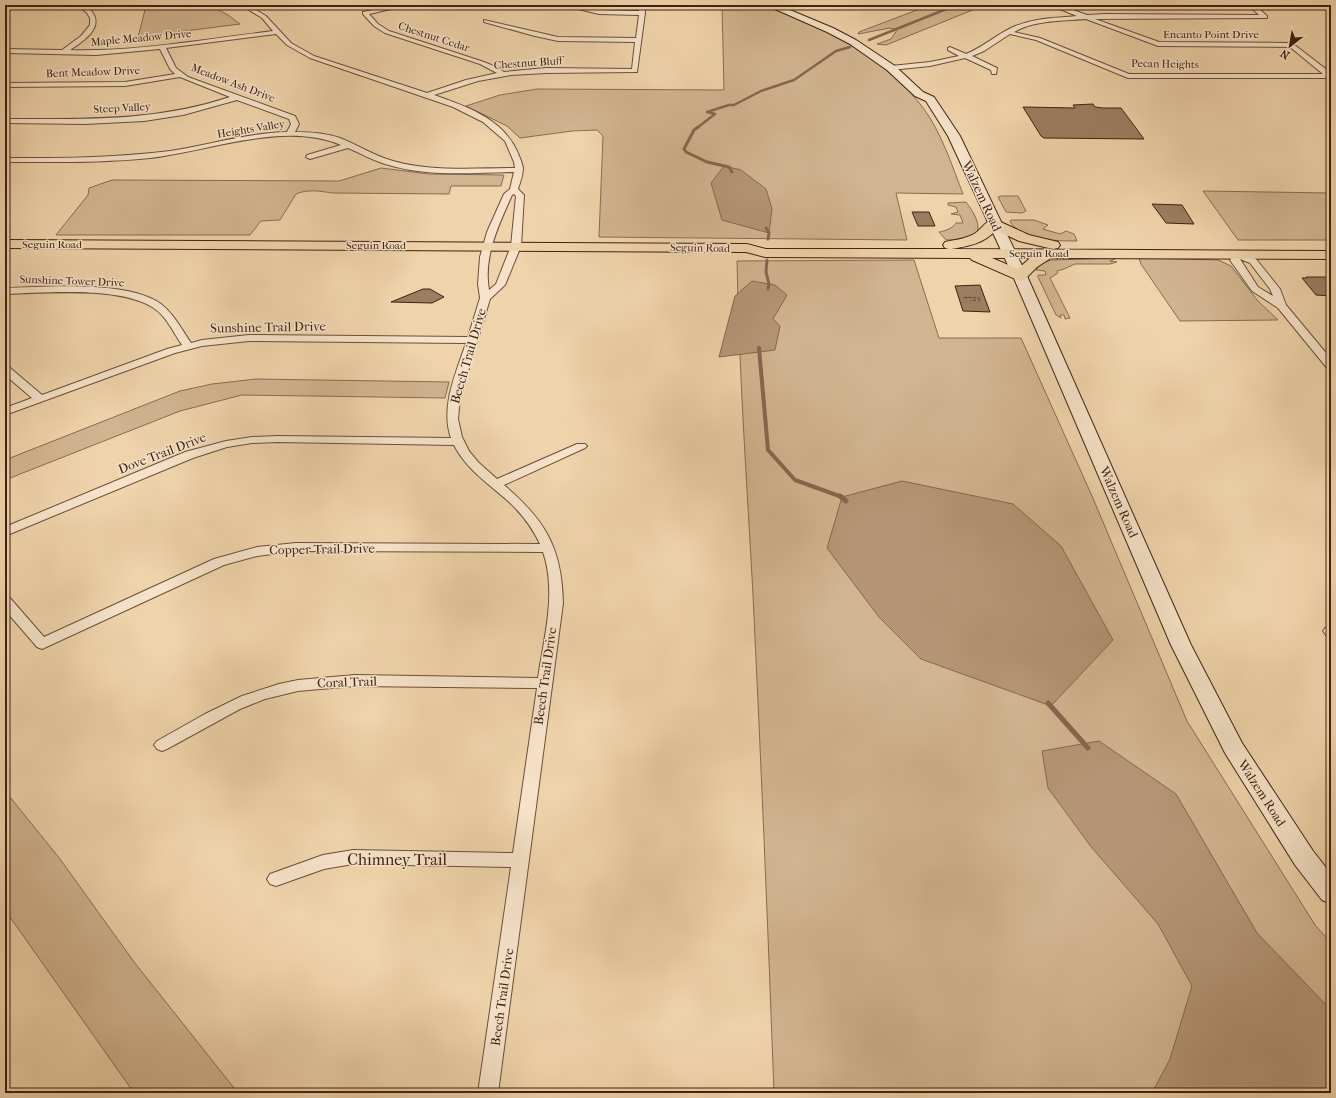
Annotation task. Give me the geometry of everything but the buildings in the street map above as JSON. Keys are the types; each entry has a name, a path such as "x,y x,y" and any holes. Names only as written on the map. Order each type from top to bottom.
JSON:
{"main road":[{"path":"942,246 977,239 983,236 994,223 1024,238 1052,249"},
{"name":"Seguin Road","path":"5,244 747,248 763,245 942,246 1006,249 1331,247"},
{"path":"1188,247 1211,249 1238,255 1242,252 1273,247"},
{"name":"Seguin Road","path":"747,248 765,252 965,254 1006,249"},
{"path":"965,254 988,261 1020,276 1032,264 1052,249"},
{"name":"Seguin Road","path":"1052,249 1238,255 1331,255"}],"street":[{"path":"62,53 86,36 93,25 93,16 80,5"},
{"path":"246,6 256,5"},
{"name":"Chestnut Cedar","path":"406,5 364,13 387,32 482,63 494,68 502,74"},
{"path":"565,5 599,12 642,13"},
{"path":"486,21 537,35 558,39 638,40 642,13 641,5"},
{"name":"Walzem Road","path":"770,5 836,33 853,42 891,68 919,94 930,99 954,136 1020,276 1184,651 1233,747 1304,858 1331,893"},
{"name":"Encanto Point Drive","path":"1053,5 1158,44 1292,45 1330,76"},
{"path":"1084,17 1265,17 1251,5"},
{"path":"1325,5 1331,7"},
{"path":"246,6 264,17 289,44 312,57 456,105 486,120 508,140 518,162 519,170"},
{"path":"787,6 842,30 902,67 917,79"},
{"name":"Encanto Point Drive","path":"891,68 930,64 967,56 982,50 1008,32 1035,22 1084,17"},
{"name":"Maple Meadow Drive","path":"5,51 96,53 162,47 278,32"},
{"name":"Pecan Heights","path":"1008,32 1038,39 1128,76 1330,76"},
{"name":"Chestnut Bluff","path":"426,96 470,81 502,74 548,70 635,71 638,40"},
{"name":"Meadow Ash Drive","path":"162,47 170,64 181,75 292,118 295,124 290,134"},
{"path":"950,49 995,69 994,73"},
{"name":"Bent Meadow Drive","path":"5,85 125,84 181,75"},
{"name":"Walzem Road","path":"925,86 933,94 930,99"},
{"name":"Steep Valley","path":"5,121 102,121 144,119 196,110 238,97"},
{"path":"5,130 15,121"},
{"name":"Heights Valley","path":"5,160 78,160 125,158 192,150 260,136 290,134 323,136 348,145 381,160 408,167 436,170 519,170"},
{"path":"310,157 348,145"},
{"name":"Beech Trail Drive","path":"488,1093 521,860 557,583 554,564 549,548 527,513 472,464 458,442 454,428 452,410 454,398 484,298 482,283 485,246 508,194 514,190 519,170"},
{"name":"Beech Trail Drive","path":"484,298 500,284 516,246 520,195 514,190"},
{"path":"1281,306 1275,289 1253,261 1238,255 1235,260 1255,289 1281,306 1331,366"},
{"name":"Sunshine Tower Drive","path":"5,291 111,292 138,297 151,302 161,309 188,346"},
{"name":"Sunshine Trail Drive","path":"5,412 188,346 226,340 249,338 472,340"},
{"path":"5,369 40,399"},
{"name":"Dove Trail Drive","path":"5,532 189,455 226,444 252,440 277,439 458,442"},
{"path":"495,484 581,446"},
{"name":"Copper Trail Drive","path":"5,601 42,644 219,562 244,553 270,548 296,546 549,548"},
{"name":"Coral Trail","path":"162,745 242,702 278,690 315,682 352,680 544,684"},
{"name":"Chimney Trail","path":"276,880 323,862 353,857 521,860"}],"shaded area":[{"path":"187,5 209,5 228,15 240,24 138,37 145,10"},
{"path":"722,5 756,5 808,22 856,48 878,64 899,81 916,99 930,118 944,145 963,194 896,193 907,240 599,237 603,136 597,130 572,131 520,138 507,126 466,106 500,95 537,89 724,90"},
{"path":"930,5 985,5 886,45 877,44 891,39 897,30 890,28 858,34 859,32"},
{"path":"724,166 741,170 766,189 772,209 769,233 722,220 711,183"},
{"path":"381,168 429,174 504,175 501,186 451,186 449,194 300,192 296,194 280,220 261,221 250,235 56,235 88,195 89,188 112,180 339,181"},
{"path":"1203,191 1331,193 1331,240 1238,240"},
{"path":"1018,196 1026,211 1022,213 1006,212 998,197"},
{"path":"966,202 977,221 977,233 964,239 946,240 939,232 949,229 956,223 963,223 960,215 951,214 958,212 956,207 948,205 948,203"},
{"path":"1034,220 1048,225 1043,229 1060,234 1066,231 1074,234 1077,241 1050,240 1030,236 1015,228 1010,221"},
{"path":"1139,258 1218,260 1231,266 1258,301 1278,320 1180,321 1141,264"},
{"path":"1115,259 1110,261 1117,262 1110,264 1075,264 1057,271 1058,273 1050,278 1070,318 1065,319 1064,315 1060,315 1061,318 1056,315 1038,277 1038,275 1046,275 1045,271 1036,270 1039,266 1053,260"},
{"path":"914,260 939,338 1021,338 1092,496 1187,721 1315,925 1331,943 1331,1093 774,1093 759,720 741,386 737,261"},
{"path":"752,281 775,285 787,295 773,319 780,326 775,350 719,357 735,296"},
{"path":"256,379 449,382 445,398 242,395 180,411 5,480 5,460 180,391 212,384"},
{"path":"902,481 1013,504 1061,546 1113,640 1051,706 921,659 879,617 827,548 842,497"},
{"path":"1099,741 1176,794 1257,933 1331,1010 1331,1087 1322,1093 1152,1093 1170,1059 1192,986 1158,924 1092,848 1048,788 1042,751"},
{"path":"5,791 60,859 134,962 238,1093 134,1093 5,910"}],"waterway":[{"path":"869,40 949,8 953,5"},
{"path":"697,128 715,114 707,112 729,105 734,105 761,91 794,80 836,51 850,47"},
{"path":"698,127 694,130 684,149 686,152 707,162 729,167 732,172"},
{"path":"766,228 769,233 768,239"},
{"path":"767,260 766,272 769,284 768,289"},
{"path":"759,348 768,450 795,480 841,496"},
{"path":"841,496 846,501"},
{"path":"1048,703 1088,748"}]}
